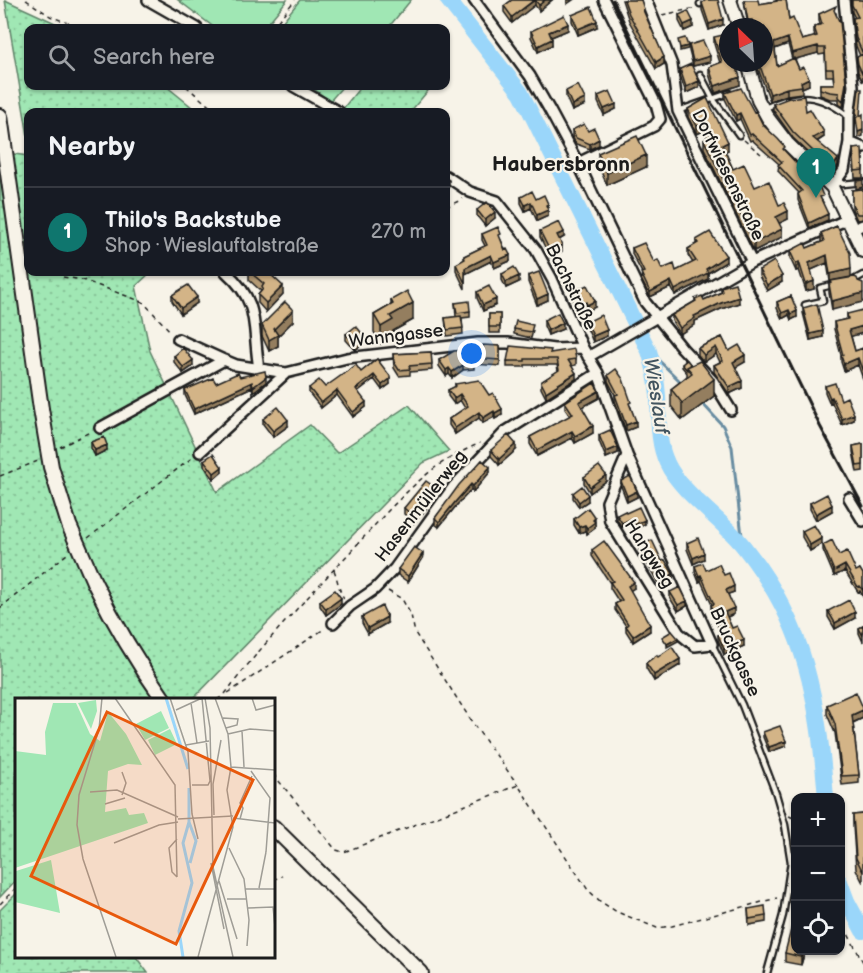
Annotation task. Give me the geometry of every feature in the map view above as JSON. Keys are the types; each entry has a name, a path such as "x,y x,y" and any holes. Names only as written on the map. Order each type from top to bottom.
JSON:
{"main road":[{"path":"0,116 51,467 69,525 94,582 112,619 163,698"},
{"path":"274,828 421,973"}],"street":[{"path":"148,0 189,24"},
{"path":"474,0 530,76 578,163 645,302 655,318 713,381 731,410"},
{"path":"578,163 654,126 660,119 656,104 604,0"},
{"name":"Dorfwiesenstraße","path":"646,0 672,65 678,111 752,262"},
{"path":"730,0 736,18"},
{"path":"835,184 844,170 854,86 844,0"},
{"path":"748,72 748,86 787,143 835,184 863,251"},
{"path":"300,90 332,108"},
{"path":"849,142 863,148"},
{"name":"Bachstraße","path":"450,179 470,192 497,201 536,250 552,279 585,353"},
{"path":"585,353 622,338 752,262 854,225"},
{"path":"230,276 244,291 252,306 259,369"},
{"name":"Wanngasse","path":"178,339 236,366 286,373 347,358 478,343 508,342 585,353"},
{"name":"Bruckgasse","path":"585,353 598,374 627,454 712,644"},
{"path":"99,428 224,360"},
{"name":"Wanngasse","path":"200,452 286,373"},
{"name":"Hasenmüllerweg","path":"333,623 350,606 375,589 395,568 454,486 505,432 598,374"},
{"name":"Hangweg","path":"627,454 607,502 609,521 679,633 695,646 712,644"},
{"path":"849,498 863,521"}],"lane":[{"path":"700,4 708,0"},
{"path":"700,74 713,99 739,135"},
{"path":"678,111 733,92"},
{"path":"763,110 788,98 805,97 825,101 849,117"},
{"path":"835,184 863,182"},
{"path":"805,305 823,301 820,288 853,280 863,275"},
{"name":"Bruckgasse","path":"712,644 742,705 782,815 791,862 783,915 767,973"}],"path":[{"path":"26,0 50,16 71,24"},
{"path":"275,24 295,0"},
{"path":"652,17 700,7 700,4"},
{"path":"191,90 211,108"},
{"path":"739,135 761,154"},
{"path":"450,205 462,200 470,192"},
{"path":"63,277 83,280 142,302 178,339"},
{"path":"225,694 334,570 411,488 436,467 485,441"},
{"path":"88,538 200,452"},
{"path":"0,608 70,552"},
{"path":"334,570 339,582 338,590 350,606"},
{"path":"375,589 386,591 402,599 411,615 415,633 474,725 588,890 601,902 616,912 657,927 672,926 786,897"},
{"path":"220,698 333,623"},
{"path":"274,775 326,840 336,850 344,852 518,786"},
{"path":"274,880 282,876"},
{"path":"0,904 15,889"},
{"path":"845,928 863,962"}],"green space":[{"path":"5,0 57,24 24,24 24,90 171,90 193,108 24,108 24,112"},
{"path":"178,0 287,0 267,24 210,24"},
{"path":"300,0 411,0 391,24 280,24"},
{"path":"315,90 340,90 330,101"},
{"path":"358,90 429,90 413,108 343,108"},
{"path":"0,152 24,155 24,276 147,276 136,286 150,351 217,492 310,425 337,453 409,405 449,451 423,463 194,698 15,698 15,881 0,897"},
{"path":"15,895 15,958 137,958 148,973 0,973 0,910"}],"building":[{"path":"512,0 534,0 512,17 504,6"},
{"path":"535,0 545,0 539,5"},
{"path":"624,0 641,0 643,10 664,57 656,62 629,14"},
{"path":"706,0 718,0 723,18 709,24 702,3"},
{"path":"744,0 758,0 759,4 786,0 789,20 793,18 802,40 817,36 814,27 822,24 819,14 836,6 834,10 840,21 846,83 843,101 839,93 820,89 820,84 834,84 833,69 826,69 825,48 818,46 792,53 788,38 774,43 777,66 794,58 799,69 803,67 809,78 801,82 802,86 770,94 762,72 773,72 773,18 747,18"},
{"path":"852,0 863,0 863,54 856,38 853,18 858,17"},
{"path":"591,7 597,21 578,29 572,15"},
{"path":"688,11 693,21 684,25 679,15"},
{"path":"564,15 568,24 549,32 552,39 538,46 531,31"},
{"path":"719,36 719,53 714,37"},
{"path":"685,38 688,46 680,48 678,40"},
{"path":"703,41 710,56 693,61 689,45"},
{"path":"863,54 863,75 857,57"},
{"path":"719,63 719,72 738,72 740,77 715,86 709,67"},
{"path":"691,64 699,81 686,87 680,69"},
{"path":"578,85 585,99 572,105 566,91"},
{"path":"741,88 763,125 778,139 785,147 783,149 813,181 816,179 823,196 820,197 828,214 809,223 798,194 802,191 778,165 782,162 752,134 750,135 740,113 736,115 725,93"},
{"path":"859,89 862,89 860,116 863,114 863,130 858,132 856,112"},
{"path":"610,91 616,104 604,109 598,96"},
{"path":"804,96 806,111 810,109 824,132 813,138 838,159 832,169 793,132 773,104 789,98"},
{"path":"707,98 728,142 722,145 733,169 744,164 755,187 769,181 779,205 784,203 788,211 776,217 782,229 754,243 704,140 711,136 703,123 697,126 688,109"},
{"path":"584,124 588,131 594,128 599,139 590,144 576,138 572,130"},
{"path":"637,136 646,155 607,173 598,153"},
{"path":"862,148 863,170 855,171 853,149"},
{"path":"863,189 863,214 857,214 852,204 852,190"},
{"path":"532,191 536,199 544,195 548,210 537,215 531,202 525,205 521,197"},
{"path":"487,202 495,212 485,220 477,210"},
{"path":"559,222 564,232 557,235 562,245 550,251 540,231"},
{"path":"837,226 850,253 851,269 830,274 827,255 809,263 814,281 806,284 799,262 796,264 790,251 805,243 807,248 824,241 821,233"},
{"path":"498,227 505,250 507,249 510,255 494,262 491,255 465,268 465,283 456,264 465,259 464,256 487,245 482,234"},
{"path":"710,232 726,256 706,269 708,273 675,290 671,281 650,292 641,273 644,272 632,248 644,243 654,262 658,260 662,269 674,264 676,271 696,261 688,249 698,243 696,240"},
{"path":"774,261 782,276 767,285 759,270"},
{"path":"514,267 519,276 506,282 502,274"},
{"path":"539,272 548,294 537,299 528,276"},
{"path":"255,276 272,276 283,286 266,303 258,295 264,284"},
{"path":"854,277 863,283 863,293 832,301 829,284 832,283 831,281"},
{"path":"735,283 739,297 694,316 695,318 680,328 672,315 696,301 695,299 702,296 704,300 722,292 721,287"},
{"path":"188,285 197,297 181,308 172,295"},
{"path":"587,285 595,301 579,306 572,292"},
{"path":"489,286 496,299 483,305 477,292"},
{"path":"407,291 413,303 390,316 393,320 381,327 374,315 393,304 391,300"},
{"path":"791,296 797,311 791,314 789,310 782,313 777,302"},
{"path":"469,301 470,311 457,313 455,303"},
{"path":"285,302 293,310 274,329 278,335 269,340 262,325"},
{"path":"817,304 823,331 810,334 803,308"},
{"path":"863,310 863,326 849,330 855,351 863,348 863,372 858,358 844,364 834,322 848,319 847,314"},
{"path":"558,313 563,323 548,330 544,320"},
{"path":"489,314 500,314 500,327 489,327"},
{"path":"601,315 607,330 593,336 587,322"},
{"path":"461,316 463,328 447,330 445,318"},
{"path":"516,321 533,325 531,332 514,329"},
{"path":"356,326 365,337 355,344 346,334"},
{"path":"722,337 729,351 739,345 745,355 733,362 742,381 729,387 714,365 723,361 716,347 704,355 698,348"},
{"path":"483,345 500,346 500,360 473,358 474,363 463,365 452,372 449,368 446,370 439,360 454,351 483,348"},
{"path":"510,346 551,350 550,353 574,349 576,359 568,360 576,373 546,392 541,382 559,370 557,359 507,361"},
{"path":"183,348 193,360 183,367 174,356"},
{"path":"431,352 432,364 409,366 410,369 399,370 394,362 393,354"},
{"path":"377,359 390,379 382,385 374,375 356,389 366,402 353,412 337,390 321,403 309,388 319,380 325,387 356,365 361,372"},
{"path":"687,360 691,365 687,367 687,370 682,364"},
{"path":"700,361 714,379 682,403 671,389 692,373 687,367"},
{"path":"616,369 623,379 636,421 626,425 615,395 618,394 608,375"},
{"path":"265,371 266,377 253,387 252,382 194,409 185,390 213,378 216,383 238,373 240,377"},
{"path":"479,380 489,395 493,393 502,409 483,418 479,412 455,428 449,419 468,406 460,394 454,398 448,390 456,386 455,384"},
{"path":"594,383 599,391 579,402 593,426 575,436 572,431 537,450 530,437 573,414 565,402"},
{"path":"835,383 841,400 847,397 854,414 842,419 825,386"},
{"path":"278,407 288,420 273,431 263,419"},
{"path":"610,430 618,447 606,452 599,435"},
{"path":"508,435 516,444 499,459 491,450"},
{"path":"104,437 107,445 95,450 91,442"},
{"path":"863,444 863,465 857,466 853,446"},
{"path":"213,454 222,467 214,473 204,460"},
{"path":"482,460 490,467 473,486 471,484 439,522 435,518 459,485"},
{"path":"599,466 606,475 590,487 584,477"},
{"path":"630,476 637,491 627,496 621,481"},
{"path":"426,481 433,486 423,500 426,503 414,517 404,508"},
{"path":"582,486 588,495 579,502 573,493"},
{"path":"827,494 832,505 816,514 810,503"},
{"path":"639,507 645,520 634,525 631,519 622,523 617,515 625,511 626,513"},
{"path":"588,508 595,522 587,528 585,525 579,527 574,519"},
{"path":"814,525 822,538 810,545 802,531"},
{"path":"698,538 704,553 693,558 687,543"},
{"path":"652,540 662,561 665,560 673,574 660,581 639,546"},
{"path":"832,540 839,555 847,551 856,571 860,569 863,574 863,591 860,586 858,587 845,565 834,571 823,545"},
{"path":"604,541 634,582 628,586 650,625 633,636 615,604 622,600 610,582 613,581 592,550"},
{"path":"414,547 423,553 408,576 398,569"},
{"path":"703,563 706,570 719,564 724,575 729,573 734,586 726,590 734,608 725,612 732,628 737,626 744,640 724,649 718,635 723,632 711,605 714,604 695,566"},
{"path":"680,587 687,601 678,605 670,592"},
{"path":"335,590 341,598 326,609 320,601"},
{"path":"849,600 855,612 835,623 828,611"},
{"path":"382,606 387,617 368,628 362,617"},
{"path":"672,631 678,638 667,644 662,637"},
{"path":"672,647 680,659 654,675 646,663"},
{"path":"856,692 863,708 852,715 859,775 842,776 835,724 827,705"},
{"path":"780,726 786,741 769,747 763,732"},
{"path":"863,814 863,872 856,858 853,815"},
{"path":"765,906 766,916 749,919 748,909"},
{"path":"791,930 791,954 785,953"}],"waterway":[{"name":"Wieslauf","path":"448,0 521,93 649,351 657,384 660,438 664,455 673,474 744,547 765,576 796,635 813,696 826,793"},
{"path":"649,351 682,383"},
{"path":"702,403 723,426 732,447 743,545"},
{"name":"Wieslauf","path":"845,896 863,931"}],"railway":[{"path":"613,0 820,426 863,506"}],"place":[{"name":"Thilo's Backstube","path":"816,198"}],"district":[{"name":"Haubersbronn","path":"561,164"}]}
